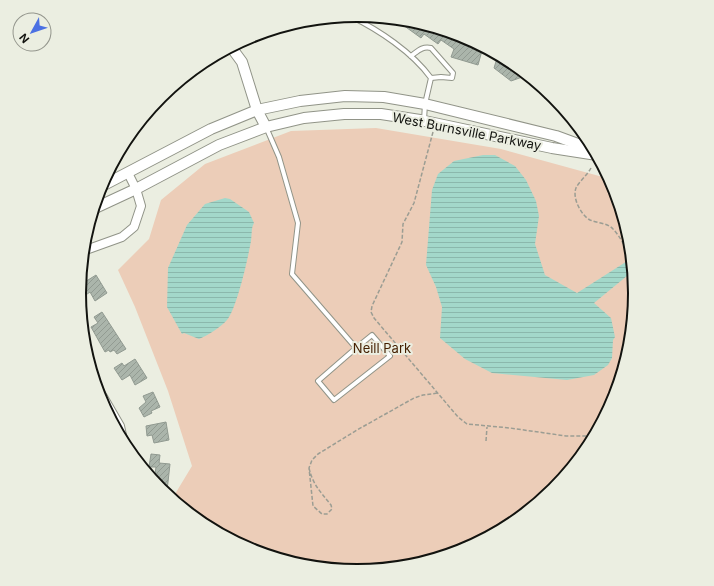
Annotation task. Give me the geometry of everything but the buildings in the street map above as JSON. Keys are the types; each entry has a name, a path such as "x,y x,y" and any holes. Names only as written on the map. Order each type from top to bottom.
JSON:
{"street":[{"path":"234,52 242,62 257,110 266,127"},
{"name":"West Burnsville Parkway","path":"110,182 212,129 257,110 300,101 345,96 384,97 426,104 556,136 585,147"},
{"name":"West Burnsville Parkway","path":"100,206 136,189 219,145 266,127 304,118 344,114 381,114 424,121 552,148 589,154"},
{"path":"90,249 122,237 134,227 141,206 136,189 128,173"}],"lane":[{"path":"362,22 378,31 412,56 431,78"},
{"path":"412,56 422,48 431,48 453,73 452,78 431,78"},
{"path":"424,121 431,78"},
{"path":"266,127 279,157 298,223 292,274 356,348"},
{"path":"372,335 390,356 334,400 318,381 356,348 372,335"}],"path":[{"path":"433,132 414,203 403,224 402,242 372,306 371,312 374,318 458,417 467,424 486,427 510,428 566,436 587,436"},
{"path":"591,168 587,176 576,187 576,197 580,208 585,216 590,220 613,229 624,246"},
{"path":"309,468 312,480 317,489 332,504 332,509 327,514 322,514 313,506 309,468 312,460 318,454 356,430 414,398 438,393"},
{"path":"486,427 486,441"}],"green space":[{"name":"Neill Park","path":"376,128 501,149 602,177 614,206 626,258 628,293 626,328 614,380 600,413 592,429 572,458 549,485 536,497 492,528 444,550 392,562 357,564 322,562 304,559 270,550 221,528 175,494 192,466 168,391 135,307 118,270 149,239 161,200 205,164 291,131"}],"water":[{"path":"483,155 495,155 515,166 526,180 536,201 539,216 535,244 545,275 577,293 626,262 627,276 594,303 611,318 615,337 613,340 612,358 608,365 594,375 567,380 492,373 465,359 440,338 442,307 436,287 426,265 432,190 438,174 454,161"},
{"path":"225,198 230,199 249,212 254,223 251,241 242,282 231,314 221,326 210,334 199,339 184,333 182,334 167,307 168,268 187,225 205,204"}]}
